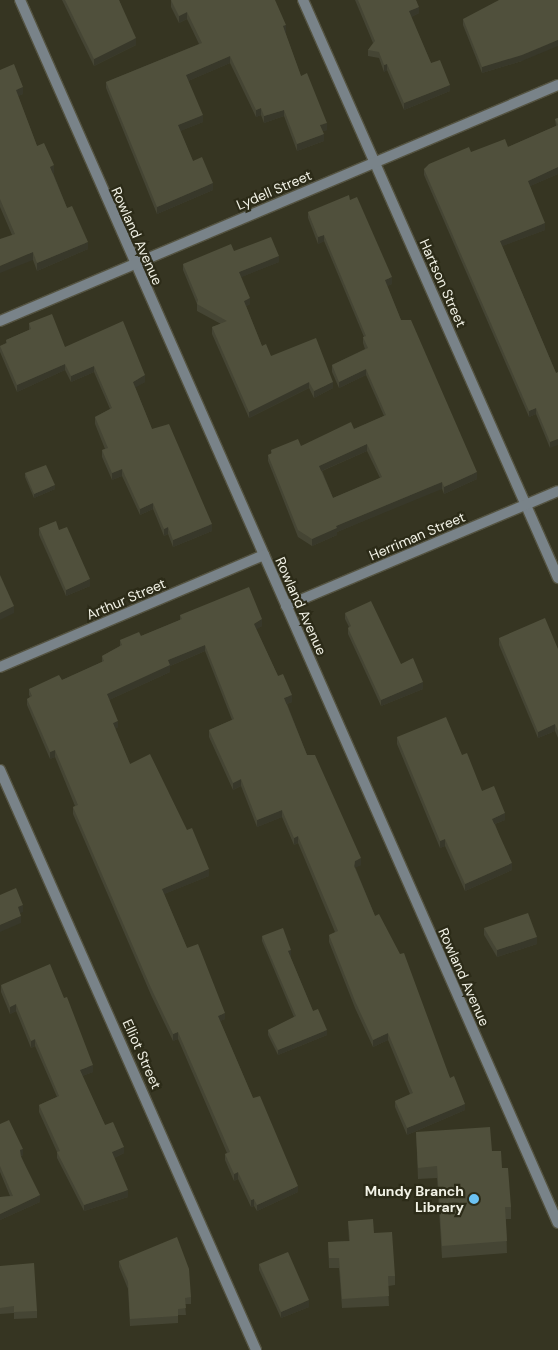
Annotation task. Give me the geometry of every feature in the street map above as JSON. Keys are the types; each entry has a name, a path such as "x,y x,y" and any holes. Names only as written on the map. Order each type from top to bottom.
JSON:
{"street":[{"name":"Rowland Avenue","path":"20,0 134,264 558,1224"},
{"name":"Hartson Street","path":"303,0 558,578"},
{"name":"Lydell Street","path":"0,321 558,85"},
{"name":"Herriman Street","path":"286,606 558,491"},
{"name":"Arthur Street","path":"0,667 264,555"},
{"name":"Elliot Street","path":"0,770 256,1350"}],"building":[{"path":"65,0 119,0 136,38 94,59"},
{"path":"171,0 275,0 286,25 283,26 301,76 307,73 327,123 320,125 324,134 297,144 284,110 264,116 261,108 256,110 230,56 186,75 203,115 178,125 193,161 202,157 213,183 157,207 106,82 202,43 187,12 179,16"},
{"path":"358,0 416,0 419,7 409,11 431,63 440,60 450,85 404,103 387,64 384,65 379,52 368,50 375,41"},
{"path":"499,0 558,0 558,40 522,55 482,67 463,19"},
{"path":"14,64 23,87 16,90 37,146 44,143 54,165 50,167 67,208 72,206 88,242 37,263 33,252 0,266 0,239 15,234 0,199 0,70"},
{"path":"558,125 558,167 528,181 545,223 500,241 556,373 558,372 558,439 550,442 536,408 529,411 424,169 429,164 469,147 471,152 505,139 508,147"},
{"path":"349,195 350,200 357,197 392,277 385,280 401,320 411,320 477,472 444,487 442,482 437,484 336,526 337,528 312,539 298,530 268,455 272,453 271,450 298,439 301,446 351,422 354,429 386,415 366,369 339,382 332,365 368,348 363,337 366,336 324,235 318,237 308,212","holes":["367,444 382,477 333,498 319,466"]},
{"path":"271,237 279,256 239,272 250,298 244,301 262,346 266,344 271,356 316,338 333,382 314,391 309,382 249,412 212,327 227,321 197,304 198,300 183,264 231,244 234,251"},
{"path":"52,314 65,347 123,321 145,375 133,382 152,429 169,424 212,524 173,540 168,527 164,529 153,503 140,509 122,469 112,473 102,450 108,448 95,417 112,408 94,366 71,376 65,364 17,385 0,346 7,343 6,340 31,329 29,323"},
{"path":"46,465 55,485 34,494 25,473"},
{"path":"56,521 59,530 67,527 90,579 66,590 39,528"},
{"path":"0,575 14,606 0,613"},
{"path":"249,587 262,619 254,624 278,676 283,674 292,695 284,698 307,755 315,755 361,858 355,861 354,866 375,916 379,914 400,954 404,953 450,1078 454,1076 465,1104 407,1128 395,1101 413,1093 388,1033 373,1040 355,1001 329,935 338,931 298,836 294,838 282,810 257,820 241,779 233,783 209,730 234,719 205,645 168,660 170,665 107,694 118,721 113,723 130,764 150,754 187,830 192,828 209,869 162,889 187,948 198,944 225,1013 218,1016 253,1098 260,1096 298,1186 257,1205 254,1199 251,1200 238,1172 234,1174 225,1154 230,1152 178,1032 173,1034 151,988 73,807 78,805 55,750 50,752 27,699 32,696 29,689 59,675 62,680 104,661 102,656 122,645 120,640 139,632 141,636 182,619 180,615"},
{"path":"371,601 401,664 413,658 423,682 381,700 348,628 351,626 345,613"},
{"path":"545,618 558,649 558,731 555,724 538,732 499,638"},
{"path":"446,717 462,755 467,753 482,791 494,786 505,813 492,819 512,863 465,884 445,839 440,841 397,737"},
{"path":"16,888 23,905 18,907 21,916 0,925 0,895"},
{"path":"528,913 537,937 497,950 484,928"},
{"path":"283,928 291,950 288,951 313,1011 318,1009 327,1030 278,1050 268,1030 296,1016 262,936"},
{"path":"50,964 64,998 67,997 93,1065 80,1070 105,1125 113,1122 124,1147 112,1152 128,1190 84,1205 57,1152 60,1151 39,1105 59,1096 35,1039 31,1041 16,1004 10,1007 1,985"},
{"path":"9,1120 23,1149 20,1150 21,1157 40,1195 0,1214 0,1197 13,1196 0,1166 0,1124"},
{"name":"Mundy Branch Library","path":"490,1127 492,1151 501,1151 502,1168 508,1168 511,1207 505,1207 507,1241 442,1246 437,1166 418,1168 416,1132"},
{"path":"373,1219 374,1233 392,1232 395,1276 388,1276 389,1296 342,1299 339,1258 329,1258 328,1242 350,1241 348,1221"},
{"path":"177,1237 189,1269 191,1297 185,1298 186,1308 178,1309 178,1316 130,1319 128,1282 119,1261"},
{"path":"288,1252 309,1300 281,1312 259,1264"},
{"path":"34,1263 37,1311 14,1312 14,1306 0,1308 0,1266"}],"place":[{"name":"Mundy Branch Library","path":"474,1199"}]}
